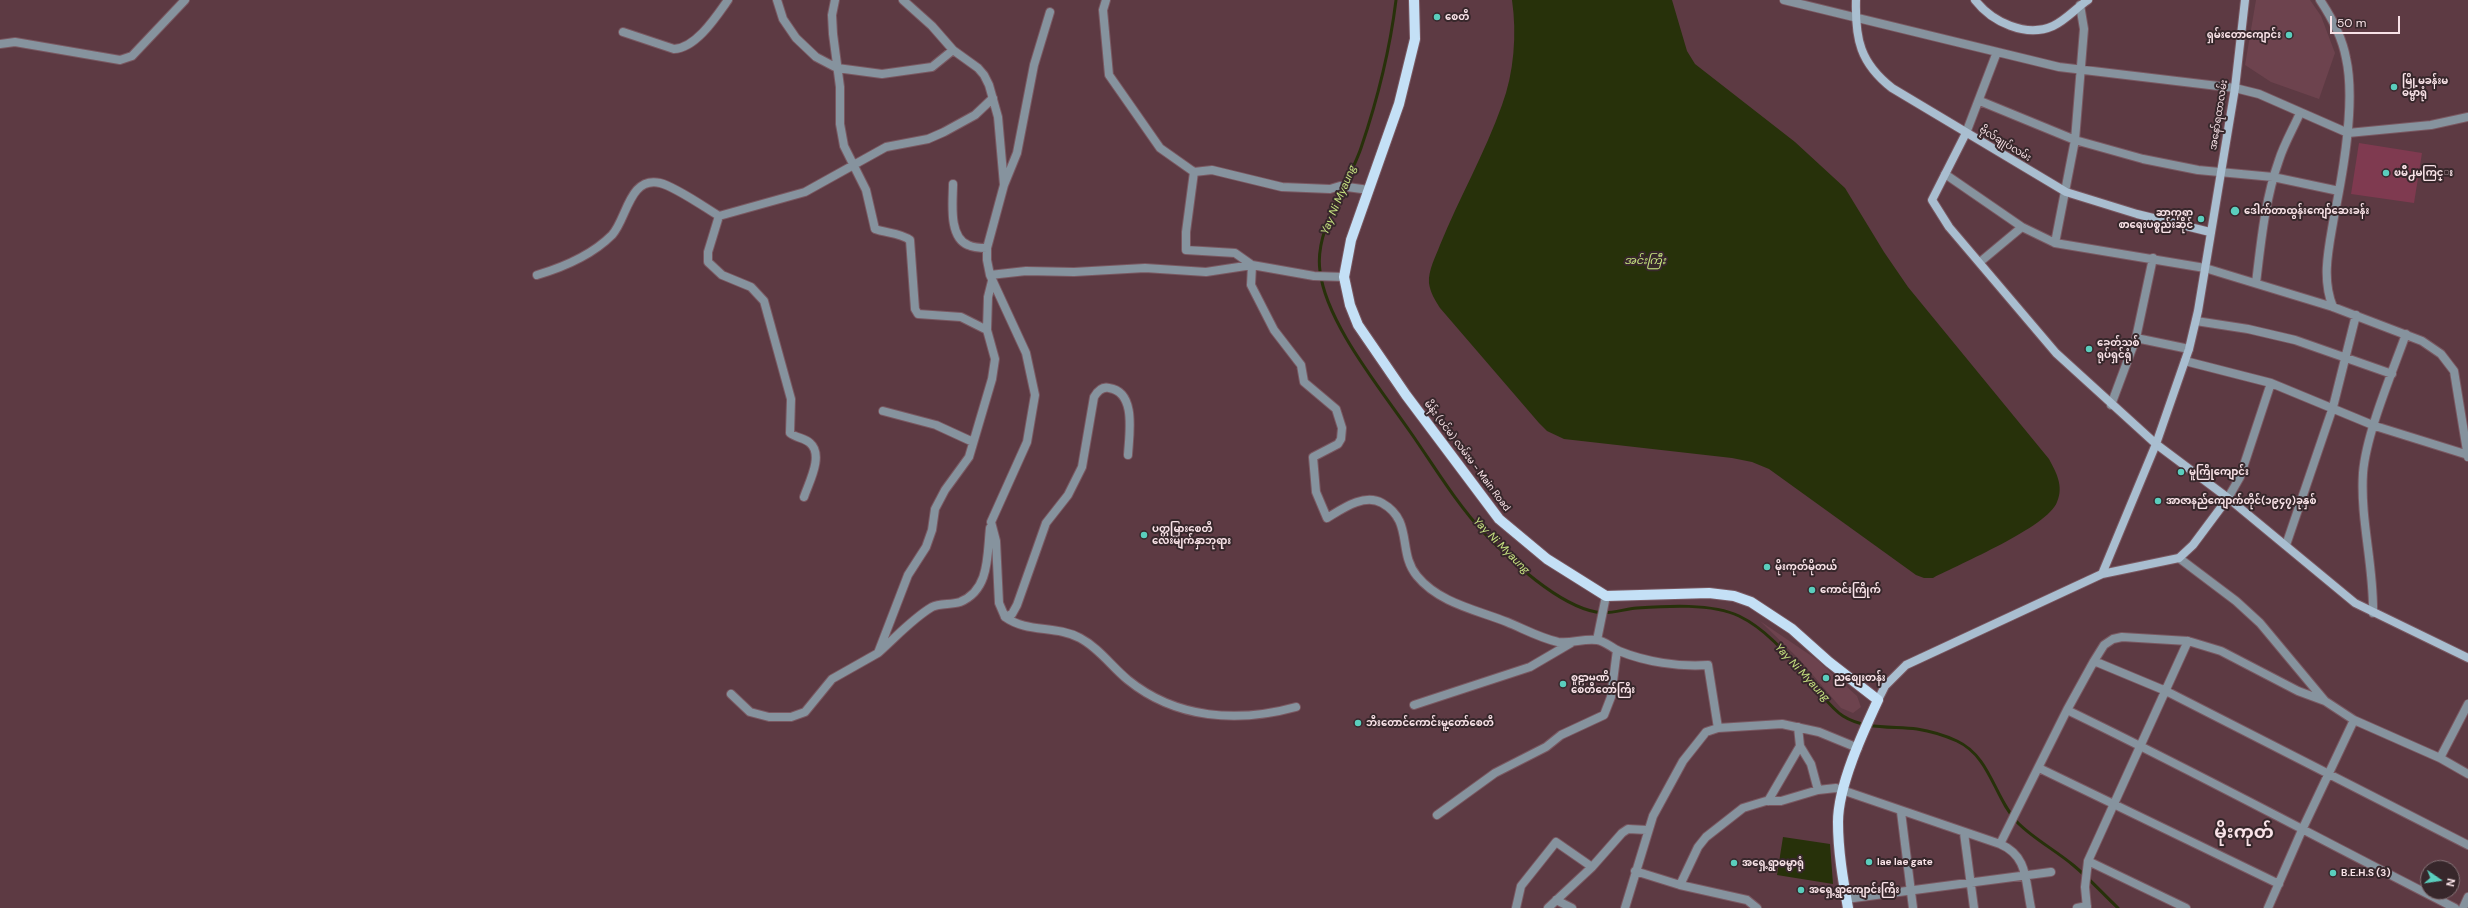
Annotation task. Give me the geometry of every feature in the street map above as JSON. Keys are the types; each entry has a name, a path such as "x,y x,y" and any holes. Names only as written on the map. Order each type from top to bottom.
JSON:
{"main road":[{"name":"မိန်း (ပင်မ) လမ်းမ - Main Road","path":"1414,0 1415,40 1389,137 1351,240 1344,277 1350,304 1365,336 1406,395 1499,519 1547,559 1606,596"},
{"name":"ဗိုလ်‌ချုပ်‌လမ်း","path":"1856,0 1856,18 1861,50 1869,66 1878,78 1892,88 2066,192 2137,214 2210,232"},
{"path":"1975,0 1991,16 2015,27 2035,30 2053,26 2088,0"},
{"name":"အ‌နော်‌ရထာလမ်း","path":"2102,574 2156,444 2189,349 2196,321 2235,88 2245,0"},
{"path":"1966,133 1932,200 1949,228 1980,262 2056,353 2156,444 2228,498 2342,593 2373,613 2468,658"},
{"path":"1847,903 1840,854 1838,821 1843,790 1872,713 1885,686 1906,665 2102,574 2179,558 2193,545 2228,498"},
{"path":"1606,596 1709,593 1743,599 1758,606 1792,629 1829,662 1878,700"}],"street":[{"path":"0,44 15,42 120,60 132,56 185,0"},
{"path":"623,32 674,50 680,49 708,29 728,0"},
{"path":"777,0 782,19 796,38 816,57 837,68 882,74 932,67 953,50"},
{"path":"835,0 833,28 844,146 852,165 866,190 875,229 886,233 905,236 910,240 916,309 918,314 961,318 987,330"},
{"path":"903,0 932,26 953,50 984,75 993,98 998,123 1004,186"},
{"path":"1106,0 1103,10 1109,75 1160,148 1194,172 1212,170 1282,187 1330,188 1340,186 1369,190"},
{"path":"1784,0 2059,67 2235,88 2259,94 2348,133 2431,125 2468,117"},
{"path":"2320,0 2332,17 2347,58 2348,133 2328,249 2328,291 2333,307"},
{"path":"2055,243 2075,140 2084,29 2080,5"},
{"path":"878,653 908,575 926,547 932,530 935,510 945,490 968,457 992,379 995,359 987,330 988,297 991,278 987,248 1004,186 1017,153 1034,65 1050,12"},
{"path":"1966,133 1980,101 1997,52"},
{"path":"537,275 580,260 612,235 620,224 635,190 643,186 659,182 719,216 805,192 886,147 928,138 944,132 975,115 993,98"},
{"path":"1980,101 2075,140 2143,159 2220,173 2273,177 2339,191"},
{"path":"2256,283 2262,234 2273,177 2300,113"},
{"path":"1194,172 1186,232 1186,250 1235,253 1252,265"},
{"path":"1945,174 2022,227 2055,243 2153,258 2205,268 2356,315 2406,334 2432,347 2454,371 2468,456 2374,426 2333,407 2271,383 2185,361"},
{"path":"953,184 956,231 964,243 987,248"},
{"path":"719,216 708,252 708,262 722,275 751,287 764,301 791,399 790,433 809,441 815,448 817,457 804,497"},
{"path":"1980,262 2022,227"},
{"path":"2112,405 2136,338 2153,258"},
{"path":"1252,265 1251,285 1274,330 1301,364 1304,382 1336,409 1342,428 1341,439 1338,444 1313,457 1316,492 1327,518 1362,501 1375,500 1383,503 1399,518 1405,531 1405,549 1410,566 1417,577 1432,589 1465,608 1506,622 1538,636 1571,643 1597,640 1617,650 1667,663 1687,666 1708,665 1718,728"},
{"path":"991,278 1026,271 1074,272 1145,268 1206,272 1252,265 1314,276 1344,277"},
{"path":"730,694 750,712 769,717 791,717 805,712 832,679 878,653 933,607 958,603 976,592 984,575 991,522 1027,442 1035,395 1026,353 991,278"},
{"path":"2286,545 2333,407 2356,315"},
{"path":"2196,321 2248,329 2295,340 2392,374"},
{"path":"2373,613 2374,586 2365,514 2363,476 2374,426 2406,334"},
{"path":"2136,338 2189,349"},
{"path":"2228,498 2240,477 2271,383"},
{"path":"1005,617 1012,614 1017,605 1046,523 1068,495 1082,467 1092,404 1096,393 1101,389 1109,388 1115,390 1125,399 1130,423 1128,455"},
{"path":"883,411 936,425 973,442"},
{"path":"991,522 996,542 999,603 1005,617 1021,626 1060,630 1081,638 1135,686 1164,703 1184,711 1237,715 1270,714 1296,707"},
{"path":"2179,558 2236,601 2260,623 2325,701"},
{"path":"1597,640 1603,621 1606,596"},
{"path":"2000,844 2017,813 2067,710 2094,661 2104,645 2113,639 2122,637 2188,641 2221,651 2298,690 2325,701 2354,720 2440,758 2468,774"},
{"path":"2077,908 2087,907 2085,887 2088,861 2188,641"},
{"path":"1414,705 1530,667 1571,643"},
{"path":"1437,814 1495,773 1546,747 1561,735 1604,715 1611,697 1617,650"},
{"path":"2094,661 2166,691 2328,772 2468,845"},
{"path":"2440,758 2468,704"},
{"path":"2067,710 2222,786 2302,830 2455,908"},
{"path":"2268,908 2328,772 2354,720"},
{"path":"1625,908 1647,830 1683,761 1702,735 1718,728 1782,724 1831,736 1858,748"},
{"path":"1798,727 1800,746 1811,764 1818,790"},
{"path":"1768,801 1800,746"},
{"path":"2039,768 2279,884"},
{"path":"1680,885 1698,847 1706,837 1743,808 1768,801 1780,801 1818,790 1836,788 1901,812 2000,844 2018,855 2031,908"},
{"path":"1901,812 1913,908"},
{"path":"1548,908 1592,867 1622,833 1628,830 1647,830"},
{"path":"1964,833 1974,908"},
{"path":"1516,908 1521,886 1556,842 1592,867"},
{"path":"2088,861 2186,908"},
{"path":"1635,871 1680,885 1747,900 1756,908"},
{"path":"1847,903 1910,891 2051,872"},
{"path":"2463,908 2468,897"},
{"path":"1556,900 1572,908"}],"shaded area":[{"name":"ရှမ်းတောကျောင်း","path":"2256,0 2310,0 2321,16 2335,53 2319,99 2271,82 2245,65"},
{"name":"ၿမိဳ႕မကြင္း","path":"2359,143 2422,153 2414,203 2351,194"},
{"name":"ညစျေးတန်း","path":"1760,621 1816,659 1857,696 1861,707 1853,713 1841,708 1800,660"}],"water":[{"name":"အင်းကြီး","path":"1512,0 1672,0 1687,51 1695,64 1795,142 1845,188 1884,252 1908,287 2049,459 2058,479 2060,490 2057,502 2050,512 2021,533 2001,544 1933,578 1924,578 1916,575 1769,469 1752,462 1732,458 1564,439 1547,431 1440,308 1432,293 1429,283 1434,258 1488,141 1506,93 1512,67 1514,40"},
{"path":"1783,837 1830,844 1833,884 1777,875"}],"waterway":[{"name":"Yay Ni Myaung","path":"1396,0 1387,56 1372,112 1355,163 1333,208 1327,224 1322,240 1320,271 1324,291 1333,312 1356,355 1464,509 1484,533 1521,568 1551,591 1581,608 1601,613 1637,608 1689,606 1728,612 1750,622 1771,638 1831,706 1843,716 1860,724 1922,730 1957,741 1978,757 1985,767 2003,802 2018,823 2079,870 2118,908"}],"place":[{"name":"စေတီ","path":"1437,17"},
{"name":"ရှမ်းတောကျောင်း","path":"2289,35"},
{"name":"မြို့မခန်းမ ဓမ္မာရုံ","path":"2394,87"},
{"name":"ၿမိဳ႕မကြင္း","path":"2386,173"},
{"name":"ဒေါက်တာထွန်းကျော်ဆေးခန်း","path":"2235,211"},
{"name":"ဆာကူရာ စာရေးပစ္စည်းဆိုင်","path":"2201,219"},
{"name":"ခေတ်သစ် ရုပ်‌ရှင်ရုံ","path":"2089,349"},
{"name":"မူကြိုကျောင်း","path":"2181,472"},
{"name":"အာဇာနည်ကျောက်တိုင်(၁၉၄၇)ခုနှစ်","path":"2158,501"},
{"name":"ပတ္တမြား‌စေတီ‌ လေးမျက်နှာဘုရား","path":"1144,535"},
{"name":"မိုးကုတ်မိုတယ်","path":"1767,567"},
{"name":"ကောင်းကြိုက်","path":"1812,590"},
{"name":"ညစျေးတန်း","path":"1826,678"},
{"name":"စူဠာမဏိ စေတီတော်ကြီး","path":"1563,684"},
{"name":"ဘီးတောင်ကောင်းမူ့တော်စေတီ","path":"1358,723"},
{"name":"lae lae gate","path":"1869,862"},
{"name":"အရှေ့ရွာဓမ္မာရုံ","path":"1734,863"},
{"name":"B.E.H.S (3)","path":"2333,873"},
{"name":"အရှေ့ရွာကျောင်းကြီး","path":"1801,890"}],"district":[{"name":"မိုးကုတ်","path":"2244,833"}]}
